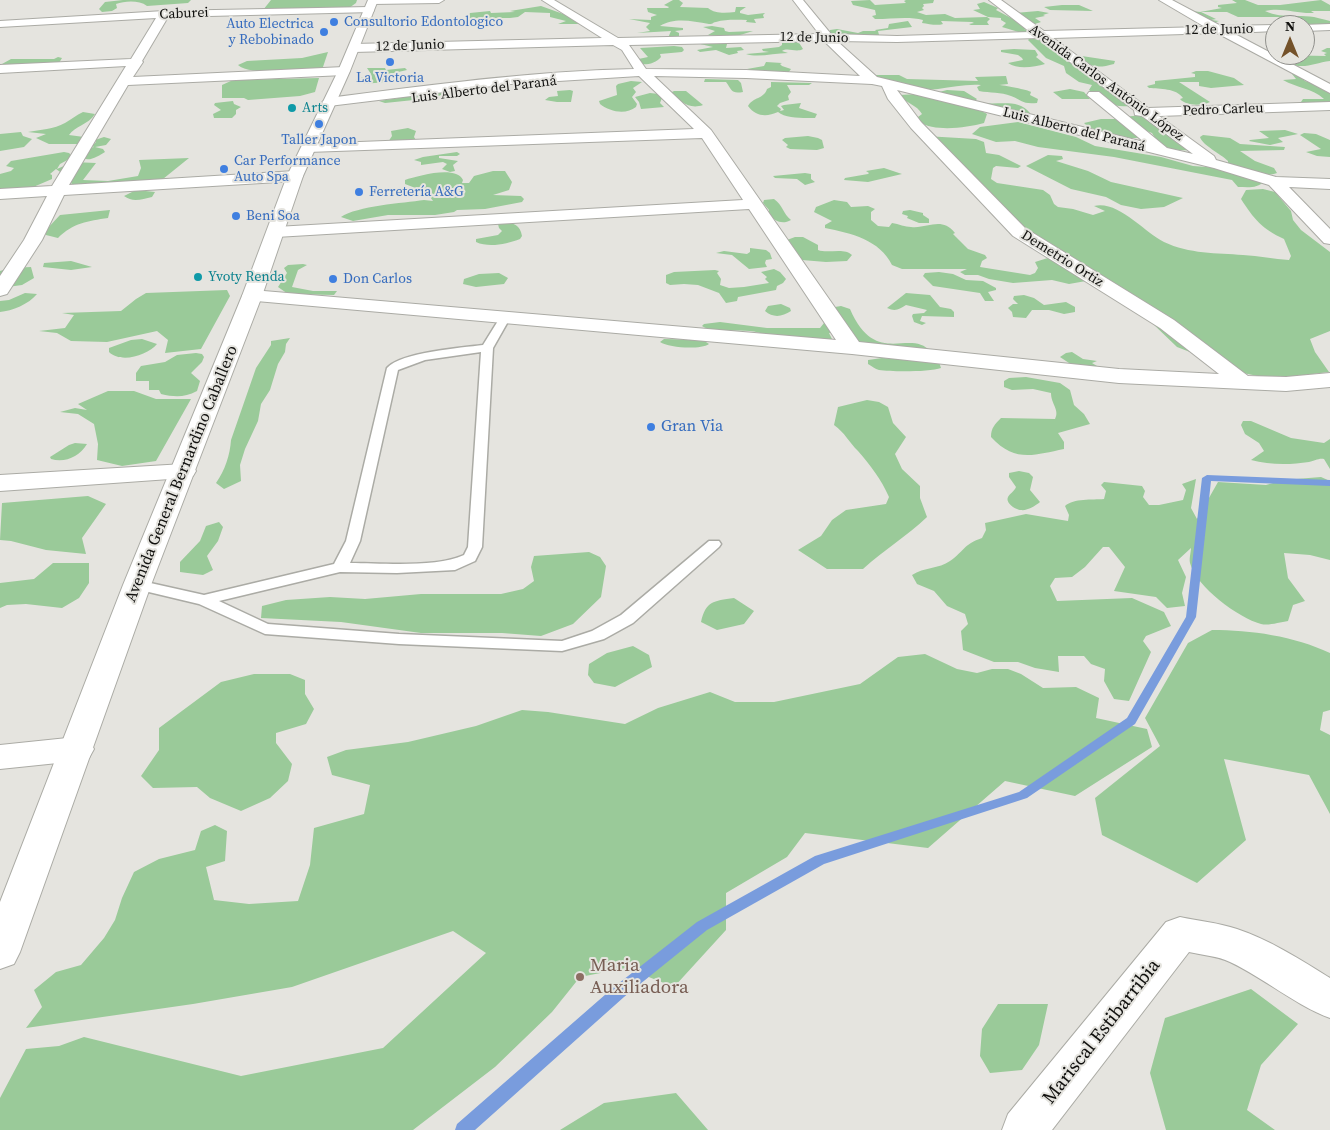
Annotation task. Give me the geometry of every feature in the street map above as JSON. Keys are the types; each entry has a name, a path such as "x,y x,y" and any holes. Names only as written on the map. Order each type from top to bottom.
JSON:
{"street":[{"path":"258,11 266,0"},
{"name":"Caburei","path":"0,24 439,0"},
{"path":"547,0 626,48 643,73 706,133 852,348"},
{"name":"Demetrio Ortiz","path":"798,0 827,37 893,96 916,125 1019,232 1167,324 1243,382"},
{"name":"Avenida Carlos António López","path":"994,0 1218,165"},
{"path":"1164,0 1330,88"},
{"name":"Avenida General Bernardino Caballero","path":"0,952 138,585 252,296 295,176 344,71 372,4"},
{"path":"0,290 33,240 58,190 137,62 164,14"},
{"name":"Avenida Carlos António López","path":"1002,23 1032,47"},
{"path":"1315,28 1330,27"},
{"name":"12 de Junio","path":"354,48 827,37 897,39 1016,34 1265,28"},
{"path":"0,69 137,62"},
{"path":"125,81 344,71"},
{"name":"Luis Alberto del Paraná","path":"327,105 495,84 624,77 643,73 876,80 1218,165 1280,187 1330,194"},
{"name":"Avenida Carlos António López","path":"1085,89 1166,152"},
{"name":"Pedro Carleu","path":"1116,113 1330,106"},
{"path":"308,148 706,133"},
{"path":"0,194 295,176"},
{"name":"Luis Alberto del Paraná","path":"1280,187 1330,184"},
{"path":"1280,187 1330,239"},
{"path":"276,232 756,204"},
{"path":"252,296 852,348 1119,376 1286,384 1330,380"},
{"path":"0,483 184,471"},
{"path":"0,757 77,749"},
{"name":"Mariscal Estibarribia","path":"1024,1130 1180,934 1235,945 1286,972 1330,1000"}],"lane":[{"path":"204,600 340,567 398,568 455,565 470,558 475,547 487,348 505,318"},
{"path":"340,567 353,540 393,368 402,363 415,360 487,348"},
{"path":"138,585 204,600 265,629 399,639 562,646 598,635 627,619 714,544"}],"green space":[{"path":"123,0 191,0 188,3 147,6 136,2 128,2 116,4 117,8 112,11 102,12 99,9 105,2"},
{"path":"271,0 357,0 349,8 263,10"},
{"path":"673,0 679,0 683,3 680,7 708,8 724,13 735,12 736,7 746,7 740,13 748,15 765,13 763,15 764,18 754,19 756,23 746,22 747,20 724,20 712,24 671,21 660,26 683,28 683,30 675,31 679,33 679,37 668,38 671,31 637,33 650,31 646,27 650,23 629,19 651,20 651,17 657,15 648,12 647,8 668,8 664,5"},
{"path":"870,0 875,5 906,3 904,1 906,0 934,0 933,3 923,4 922,8 924,10 917,12 926,15 945,14 955,18 987,17 990,19 987,22 989,25 969,24 974,23 972,22 941,21 943,24 933,25 922,23 923,20 912,18 875,19 872,16 876,15 875,10 853,5 851,1"},
{"path":"1232,0 1245,0 1258,5 1280,5 1321,0 1330,5 1330,11 1311,11 1314,13 1308,13 1271,10 1265,11 1277,15 1265,15 1265,17 1238,17 1227,12 1201,12 1216,19 1211,20 1219,21 1216,22 1217,24 1192,11 1200,12 1222,8 1218,7 1218,5 1237,3"},
{"path":"984,2 998,8 996,10 1026,26 1022,19 1027,18 1015,13 1038,11 1049,13 1035,18 1041,22 1035,24 1039,29 1024,29 1032,32 1022,33 1002,27 1006,23 1001,18 988,17 973,10 980,9 977,4"},
{"path":"1079,5 1093,11 1050,10 1044,7"},
{"path":"541,6 566,15 579,24 558,24 566,21 550,17 550,13 525,12 518,17 510,18 468,18 470,13 490,11 491,13 515,12 510,11"},
{"path":"1315,17 1330,21 1330,25 1315,25"},
{"path":"908,21 912,27 878,31 879,35 872,37 855,34 829,34 830,30 837,29 858,33 876,31 888,28 889,24"},
{"path":"703,27 724,28 725,31 729,32 753,31 737,36 708,35 715,31"},
{"path":"1030,38 1043,41 1046,45 1081,64 1085,73 1099,78 1136,105 1116,105 1100,98 1089,90 1092,85 1079,82 1066,73 1064,66 1046,58 1028,40"},
{"path":"782,41 798,41 803,49 784,50 782,51 788,53 756,56 746,54 769,52 762,49 779,47 782,45"},
{"path":"696,43 724,43 727,44 726,48 741,47 744,50 729,55 716,50 700,52 697,50 713,47"},
{"path":"682,47 684,50 682,52 660,54 661,57 658,60 650,64 637,64 629,61 648,57 640,48"},
{"path":"1330,48 1330,61 1315,64 1315,56 1326,56 1324,54 1327,53 1321,51"},
{"path":"1001,50 1035,50 1038,55 1036,57 1045,64 1016,67 1008,63 1023,60 1022,58 1018,55 1001,52"},
{"path":"328,52 322,70 265,72 254,71 238,65 247,61 302,58"},
{"path":"1075,55 1115,61 1114,64 1098,67 1085,62"},
{"path":"62,58 59,63 5,67 2,64 11,59 54,59"},
{"path":"766,62 782,63 780,64 782,66 791,69 788,73 751,71 747,69 764,66"},
{"path":"367,68 385,68 386,70 405,68 407,70 385,75 392,80 388,82 361,84 355,81 357,78 367,77 371,74"},
{"path":"1208,71 1234,78 1244,85 1211,88 1199,86 1199,82 1179,82 1210,102 1198,105 1183,101 1180,99 1183,98 1176,92 1149,88 1147,86 1155,84 1155,81 1195,77 1195,74 1191,73"},
{"path":"1292,74 1296,74 1305,81 1322,87 1330,93 1330,103 1301,102 1303,99 1324,99 1319,95 1283,80 1296,79"},
{"path":"870,75 899,75 907,79 978,81 975,77 1006,76 1008,84 999,85 1029,91 1031,92 1030,95 1038,99 1037,103 1025,103 1007,95 979,91 977,87 981,85 965,85 929,90 912,88"},
{"path":"319,78 315,92 300,96 248,100 244,98 222,98 222,85 233,80"},
{"path":"705,79 738,80 741,83 743,92 734,92 726,82 704,82"},
{"path":"631,81 642,82 633,88 636,92 632,97 637,104 636,107 628,111 618,112 600,104 599,101 617,95 616,86 618,84"},
{"path":"771,82 812,83 809,85 787,85 791,92 788,96 789,100 777,106 781,109 780,111 784,110 781,106 801,103 799,108 817,114 815,118 791,117 778,112 762,115 751,110 748,106 750,103 763,95 771,87"},
{"path":"1070,89 1084,92 1090,99 1062,99 1053,92"},
{"path":"947,90 964,91 977,99 975,101 982,103 1018,105 1030,113 1028,115 939,92"},
{"path":"557,91 573,91 571,102 545,100 549,97 558,96"},
{"path":"686,91 703,105 689,106 670,93"},
{"path":"442,93 441,95 433,98 385,103 379,101"},
{"path":"650,93 659,94 662,98 660,103 664,107 641,109 635,97"},
{"path":"919,94 976,108 987,114 984,123 942,128 919,122 918,117 922,114 920,111 899,95"},
{"path":"233,101 234,104 241,107 236,110 236,114 232,118 214,118 213,114 221,110 214,105 215,103"},
{"path":"83,112 95,114 89,121 69,135 84,137 80,144 49,144 36,138 46,134 28,132 56,127"},
{"path":"1143,115 1197,149 1177,150 1165,147 1160,144 1152,133 1133,126 1123,117"},
{"path":"1101,119 1118,119 1141,137 1128,138 1111,135 1095,130 1084,123"},
{"path":"1018,122 1076,137 1095,146 1161,157 1193,166 1219,168 1264,181 1256,186 1238,187 1232,180 1114,157 1038,147 1015,141 996,142 972,134 980,127"},
{"path":"408,128 416,131 414,137 416,140 388,142 392,136 391,131"},
{"path":"1285,130 1298,134 1278,138 1283,142 1270,145 1249,141 1269,138 1259,131"},
{"path":"21,132 23,136 32,139 24,147 0,151 0,134"},
{"path":"1304,133 1316,134 1330,140 1330,157 1317,156 1306,152 1321,149 1300,135"},
{"path":"1203,135 1230,138 1240,144 1285,147 1284,150 1240,151 1255,161 1274,168 1277,173 1259,174 1228,165 1228,161 1201,140 1200,137"},
{"path":"808,136 822,140 824,148 817,150 790,149 786,147 788,145 782,140 785,138"},
{"path":"925,136 976,139 984,142 986,153 999,155 1021,166 1018,168 996,166 993,168 991,179 997,183 1043,190 1050,195 1054,204 1058,207 1093,215 1105,211 1094,206 1103,205 1112,208 1121,212 1164,242 1193,251 1289,260 1291,256 1284,239 1259,223 1241,199 1246,190 1263,189 1275,192 1291,211 1293,220 1301,230 1330,252 1330,331 1310,339 1315,352 1329,372 1289,377 1258,376 1212,367 1203,357 1177,347 1151,322 1121,287 1087,274 1081,262 1011,221"},
{"path":"104,137 111,139 106,145 95,147 103,149 105,152 91,159 83,158 82,150 94,147 92,146 96,142 95,140"},
{"path":"64,152 69,153 73,157 60,164 57,169 73,162 96,163 83,180 108,181 138,176 141,168 139,160 189,158 158,183 72,185 70,179 56,169 50,174 52,179 31,188 0,194 0,174 11,171 14,168 6,166 11,161"},
{"path":"457,152 460,154 457,156 439,156 439,158 458,161 453,165 455,171 450,172 442,169 447,164 443,162 421,165 421,162 414,160 423,157"},
{"path":"1048,155 1062,156 1063,159 1056,161 1088,171 1111,182 1183,198 1164,207 1141,209 1121,205 1106,197 1071,189 1026,166"},
{"path":"884,168 902,174 868,182 844,180 845,178 869,173 866,171"},
{"path":"493,171 505,171 512,182 509,190 493,195 521,196 524,199 522,202 485,209 457,210 435,215 388,215 353,221 341,217 358,210 381,206 424,200 433,201 428,194 430,189 418,189 405,184 405,180 427,174 445,172 459,176 463,180 462,183 469,183 474,176"},
{"path":"811,174 811,179 815,182 805,185 797,179 775,178 773,176"},
{"path":"136,190 155,192 152,197 138,200 124,196"},
{"path":"774,199 791,220 779,222 769,215 769,210 763,203 764,200"},
{"path":"834,200 847,202 851,207 868,206 875,209 871,212 871,220 878,226 889,227 892,223 906,227 934,224 945,225 955,233 953,234 968,249 985,255 987,258 982,261 980,267 1030,275 1035,273 1038,268 1035,262 1051,257 1086,281 1069,284 1052,280 1013,283 978,275 965,275 960,272 967,269 902,269 892,265 880,249 864,239 845,232 825,228 825,225 832,221 814,212 816,207"},
{"path":"110,210 108,218 75,226 58,238 46,235 45,231 60,215"},
{"path":"910,210 923,213 929,219 929,223 919,223 902,214 903,211"},
{"path":"504,222 518,227 522,236 520,239 498,245 476,242 476,239 498,235 502,231 498,224"},
{"path":"803,237 818,245 818,250 845,251 852,255 847,261 802,260 787,240"},
{"path":"750,248 766,250 770,253 772,259 766,260 767,267 749,269 732,255 716,253 724,251 747,254 750,252"},
{"path":"71,261 92,267 71,270 43,267 44,263"},
{"path":"288,265 307,265 298,270 292,287 313,291 337,291 334,295 288,294 278,287 287,273 284,268"},
{"path":"31,267 34,278 22,285 0,288 0,271 10,268"},
{"path":"774,269 780,272 786,279 777,286 776,290 738,297 737,301 726,303 719,293 698,285 670,285 666,283 666,275 674,272 715,270 719,271 717,273 721,279 720,285 729,288 744,287 769,283 765,279 767,277 761,272"},
{"path":"499,273 508,278 504,284 476,287 463,284 464,279 479,274"},
{"path":"925,273 953,274 966,280 983,281 996,288 996,290 988,292 994,301 985,301 980,293 933,286 923,276"},
{"path":"227,290 230,296 201,349 165,353 168,340 157,331 107,342 71,341 57,333 39,331 65,328 74,315 62,313 121,311 146,293"},
{"path":"25,293 37,294 30,301 20,306 0,312 0,301 9,300"},
{"path":"906,293 930,295 940,307 951,309 954,312 954,317 922,316 920,321 926,323 922,325 914,322 912,316 913,314 924,313 927,310 906,305 895,310 887,308"},
{"path":"1024,295 1034,298 1044,305 1066,302 1075,307 1075,312 1064,314 1049,310 1032,310 1026,318 1013,317 1012,312 1008,308 1013,304 1018,304 1013,299 1014,296"},
{"path":"781,304 790,308 791,311 778,316 771,315 765,311 768,306"},
{"path":"841,306 850,309 860,327 871,338 892,344 913,343 923,345 931,352 856,345 835,307"},
{"path":"720,322 767,328 820,328 824,323 831,324 834,332 829,333 832,339 822,342 766,335 750,331 714,330 702,326 704,324"},
{"path":"290,338 278,364 270,390 261,404 258,421 245,449 240,465 241,481 224,489 216,483 230,451 231,440 256,368 271,345 271,341"},
{"path":"142,339 157,344 147,352 134,357 114,356 109,352 109,348 131,340"},
{"path":"664,339 703,340 709,344 692,348 677,347 660,342"},
{"path":"1072,352 1083,359 1097,361 1092,363 1097,366 1092,369 1072,365 1060,357"},
{"path":"202,354 204,357 202,362 191,373 200,381 197,391 188,395 170,396 161,394 159,390 149,390 149,381 136,381 136,373 141,366 165,362 177,355"},
{"path":"882,358 939,362 941,368 920,371 893,371 879,370 868,364 868,360"},
{"path":"1026,377 1060,383 1070,390 1074,405 1084,414 1090,424 1058,433 1064,442 1064,449 1034,455 1017,454 1008,451 991,437 994,426 1001,418 1055,419 1056,410 1051,393 1033,389 1012,390 1004,387 1004,381 1009,378"},
{"path":"108,391 134,391 156,399 191,399 156,461 122,466 97,460 98,444 94,424 78,414 60,412 75,408 87,410 78,404"},
{"path":"867,400 879,402 888,407 893,423 906,437 895,454 902,469 920,486 920,498 927,517 863,569 827,569 798,550 821,536 832,520 846,510 886,504 889,497 883,484 871,467 844,434 834,425 838,407"},
{"path":"1243,421 1251,421 1291,438 1324,443 1330,439 1330,469 1324,459 1287,464 1272,464 1251,460 1264,451 1259,443 1245,434 1241,425"},
{"path":"75,443 87,444 76,456 61,460 51,459 50,457"},
{"path":"1019,471 1029,473 1033,477 1030,490 1040,502 1031,508 1023,510 1019,510 1009,504 1007,499 1016,487 1009,477 1009,473"},
{"path":"1321,477 1330,481 1330,560 1310,555 1284,553 1288,578 1305,601 1293,605 1288,621 1261,624 1230,608 1209,591 1194,572 1190,563 1191,548 1178,560 1186,577 1182,593 1185,606 1167,608 1156,597 1114,591 1125,567 1109,547 1103,547 1085,567 1072,577 1055,578 1050,586 1057,601 1132,598 1164,612 1171,626 1146,636 1143,641 1151,652 1129,701 1114,699 1104,681 1105,669 1091,664 1084,656 1058,656 1059,672 1035,668 1018,662 994,662 963,650 961,631 968,624 965,614 947,606 934,591 917,584 912,575 946,564 968,545 982,538 986,530 985,523 1026,514 1068,521 1069,515 1065,506 1078,501 1104,499 1106,491 1101,485 1104,482 1142,486 1145,491 1143,497 1149,505 1159,505 1183,500 1186,490 1182,484 1196,479 1191,508 1197,519 1218,482 1266,485 1284,480"},
{"path":"88,496 106,504 82,538 86,554 46,550 0,540 2,503"},
{"path":"219,522 223,527 218,541 207,556 213,570 203,575 180,572 180,562 200,541 206,526"},
{"path":"589,552 600,557 606,566 601,597 573,624 541,636 502,633 421,633 341,622 261,618 262,606 286,600 330,597 365,599 421,594 501,594 523,589 534,581 531,567 534,556"},
{"path":"53,563 89,563 89,583 79,598 62,608 26,604 7,605 0,608 0,583 34,579"},
{"path":"734,598 754,611 744,624 717,630 701,622 705,610 711,603"},
{"path":"1212,630 1272,635 1302,642 1330,653 1330,710 1323,712 1320,730 1330,735 1330,814 1309,775 1224,759 1246,840 1197,883 1102,835 1095,798 1160,746 1145,718 1188,643"},
{"path":"633,646 649,655 652,667 615,687 594,683 588,675 589,664 607,653"},
{"path":"925,654 957,669 977,673 992,669 1008,669 1021,674 1043,688 1076,687 1099,698 1096,718 1147,729 1152,747 1075,796 1005,781 928,848 805,833 787,857 726,893 726,930 674,987 626,968 580,977 552,1012 495,1067 413,1130 0,1130 0,1098 26,1049 59,1046 84,1037 241,1076 383,1048 486,953 453,931 292,987 193,1004 26,1028 42,1007 34,990 56,972 81,965 104,938 115,920 122,898 134,872 159,859 195,850 201,831 215,825 227,831 225,861 206,867 214,900 249,904 298,901 310,865 314,828 364,814 370,785 332,775 327,757 346,750 408,742 476,726 522,710 548,712 625,724 658,708 710,692 735,702 774,702 860,684 898,657"},
{"path":"254,674 290,674 305,680 305,694 314,709 306,724 276,733 276,743 292,764 288,781 270,798 241,811 210,798 197,787 153,788 141,776 159,750 159,728 221,682"},
{"path":"1251,989 1298,1024 1261,1065 1247,1110 1275,1130 1166,1130 1150,1073 1165,1018"},
{"path":"998,1004 1048,1004 1039,1045 1022,1070 990,1073 980,1056 982,1029"},
{"path":"676,1093 708,1130 560,1130 604,1103"}],"waterway":[{"path":"463,1130 619,992 702,926 820,860 1023,795 1131,721 1191,617 1207,478 1330,483"}],"place":[{"name":"Consultorio Edontologico","path":"334,22"},
{"name":"Auto Electrica y Rebobinado","path":"324,32"},
{"name":"La Victoria","path":"390,62"},
{"name":"Arts","path":"292,108"},
{"name":"Taller Japon","path":"319,124"},
{"name":"Car Performance Auto Spa","path":"224,169"},
{"name":"Ferretería A&G","path":"359,192"},
{"name":"Beni Soa","path":"236,216"},
{"name":"Yvoty Renda","path":"198,277"},
{"name":"Don Carlos","path":"333,279"},
{"name":"Gran Via","path":"651,427"},
{"name":"Maria Auxiliadora","path":"580,977"}]}
